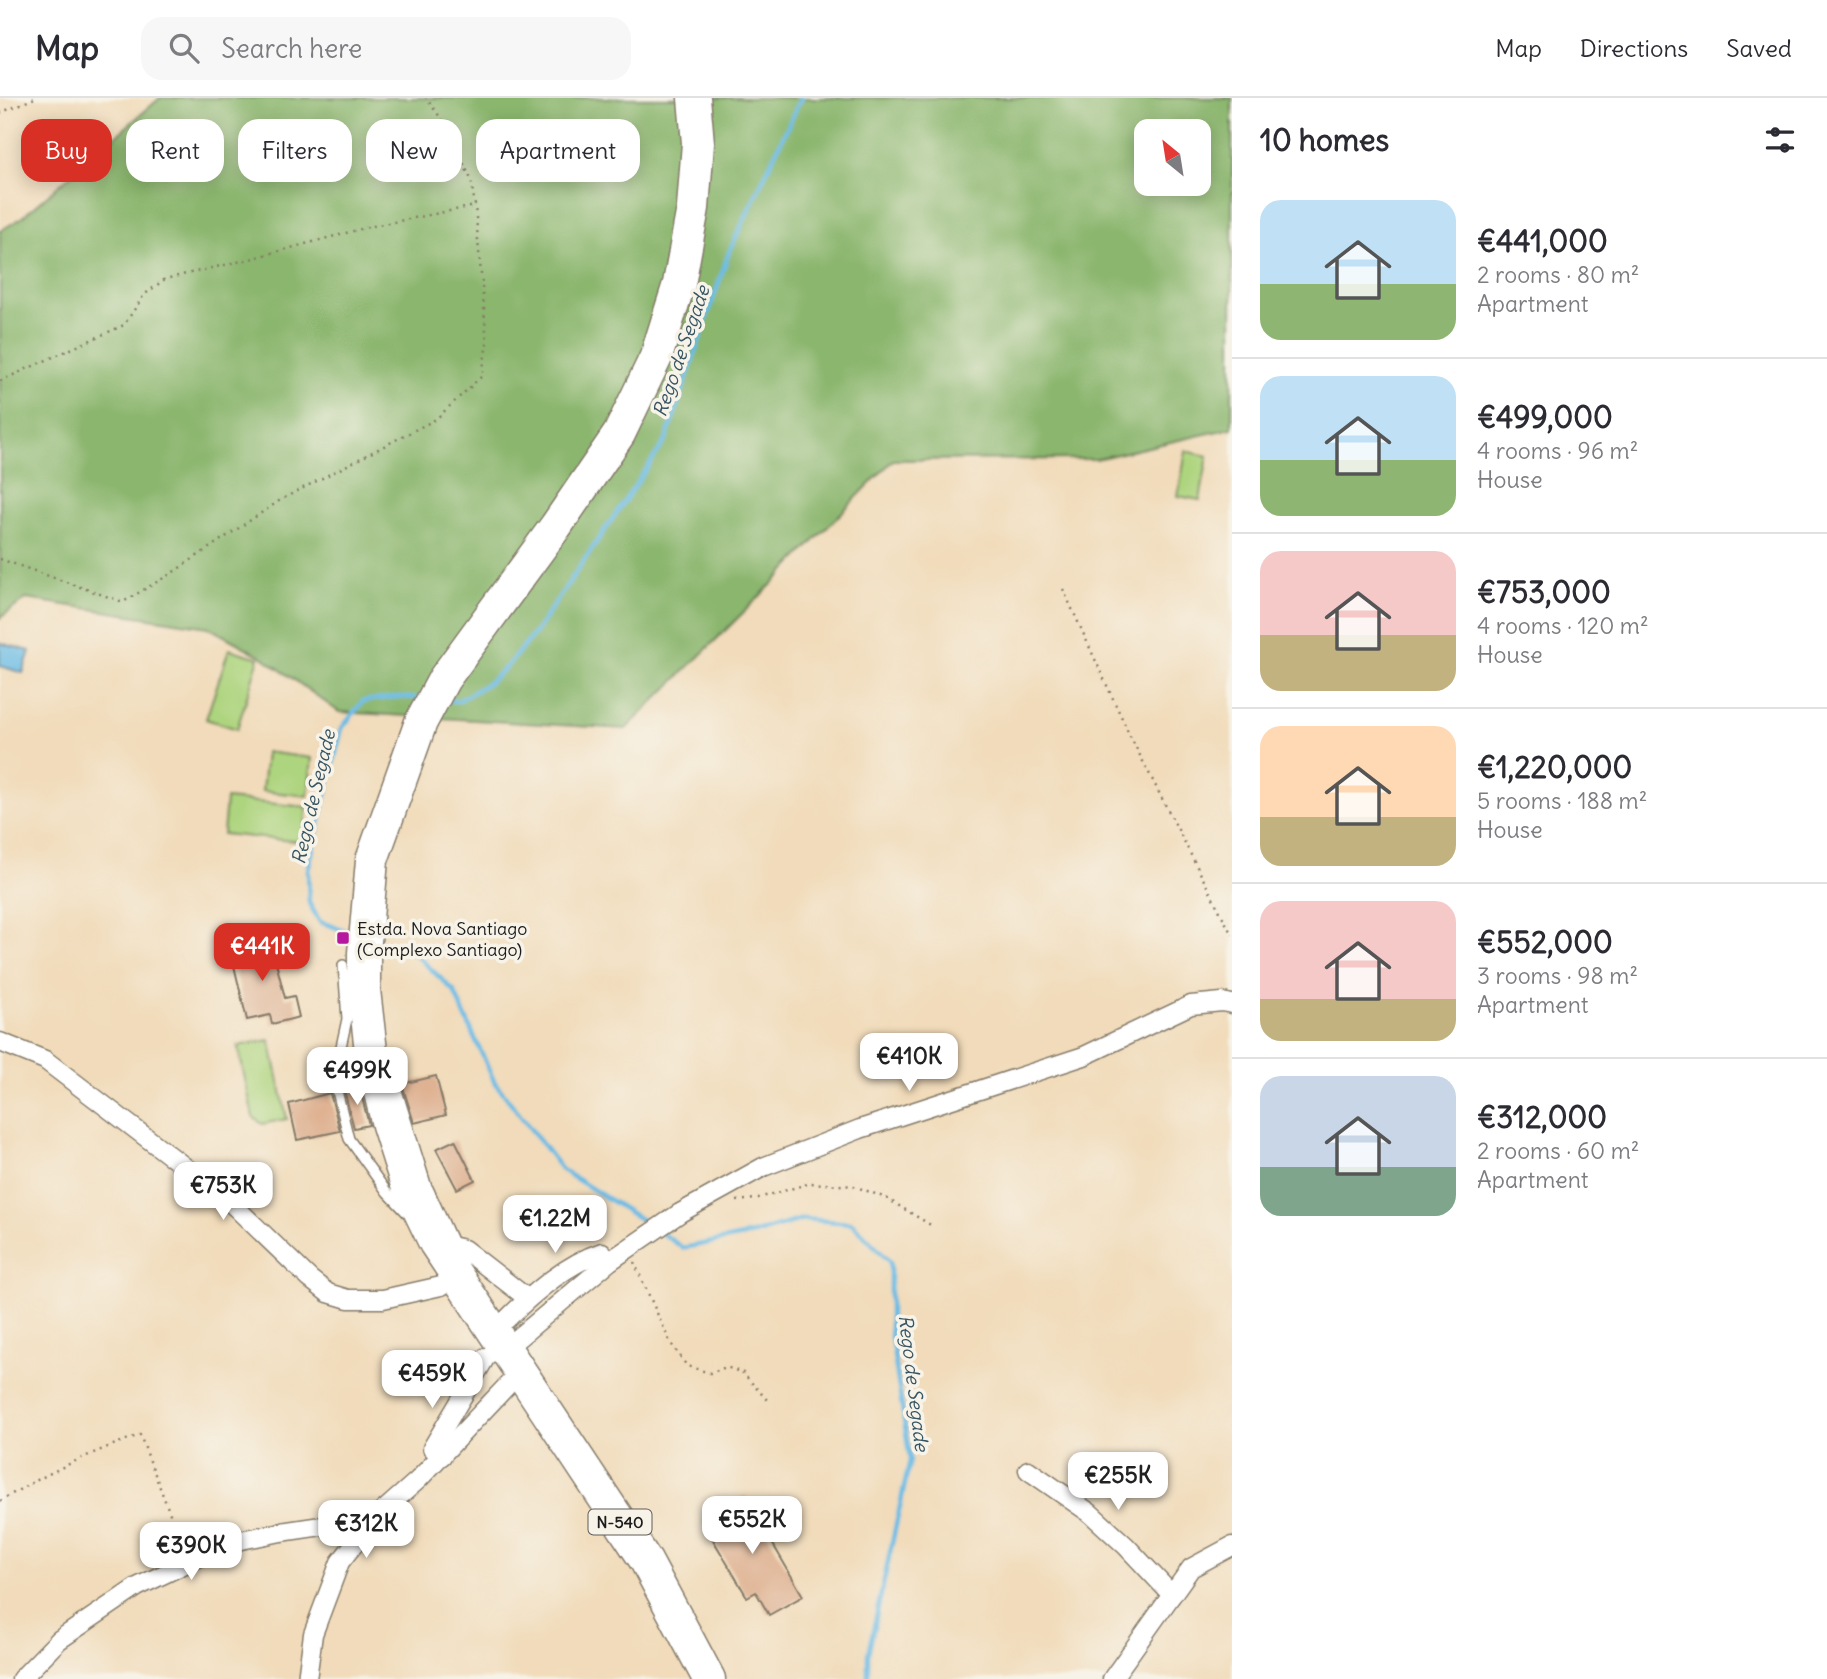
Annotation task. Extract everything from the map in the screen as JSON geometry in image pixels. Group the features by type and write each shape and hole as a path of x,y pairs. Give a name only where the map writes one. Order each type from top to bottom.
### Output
{"highway":[{"name":"N-540","path":"694,98 698,143 693,208 679,284 656,357 619,434 556,526 444,679 421,722 372,860 364,953 364,990 372,1060 388,1125 407,1185 504,1349 646,1561 709,1679"}],"street":[{"path":"442,1456 432,1448 504,1349 610,1261 680,1213 763,1167 860,1129 1084,1056 1191,1004 1232,1004"},
{"path":"0,1042 45,1060 228,1200 328,1293 348,1298 383,1299 441,1286 443,1247 464,1249 527,1298"},
{"path":"307,1679 313,1634 340,1562 375,1518 442,1456 485,1406 504,1349 527,1298 583,1258 602,1252 610,1261"},
{"path":"1028,1470 1090,1513 1126,1546 1172,1595"},
{"path":"21,1679 59,1640 114,1602 137,1587 231,1542 375,1518"},
{"path":"1112,1679 1191,1568 1232,1546"}],"lane":[{"path":"343,965 347,1019 334,1079 349,1139 387,1192 443,1247"},
{"path":"364,990 393,1074 443,1247"},
{"path":"426,1184 443,1247"}],"path":[{"path":"0,113 34,98"},
{"path":"0,559 123,602 172,573 282,499 436,419 482,376 487,342 471,179 443,121 426,98"},
{"path":"0,382 124,325 144,295 165,279 368,227 475,206"},
{"path":"1063,589 1130,736 1232,934"},
{"path":"724,1189 738,1202 811,1183 854,1186 886,1198 934,1227"},
{"path":"628,1249 670,1342 687,1366 710,1373 726,1367 743,1373 768,1401"},
{"path":"0,1501 33,1481 101,1449 140,1435 175,1527 196,1559"}],"green space":[{"path":"160,98 1232,98 1232,428 1096,459 893,460 626,729 339,712 261,656 208,627 26,599 0,618 0,231 21,218 63,182 112,182 112,139 126,127 126,182 224,182 224,119 136,119"},
{"path":"1186,451 1208,456 1200,500 1178,496"},
{"path":"229,649 259,658 237,729 206,719"},
{"path":"266,752 312,758 308,796 262,791"},
{"path":"226,799 307,807 303,842 223,834"},
{"path":"270,1040 287,1119 262,1124 253,1117 238,1046"}],"water":[{"path":"0,643 30,651 23,673 0,666"}],"building":[{"path":"270,939 285,998 294,996 299,1017 272,1024 270,1015 247,1020 230,949"},
{"path":"436,1076 446,1115 414,1123 402,1084"},
{"path":"359,1086 369,1125 354,1128 344,1090"},
{"path":"330,1093 340,1131 297,1140 289,1104"},
{"path":"455,1140 475,1180 457,1189 436,1149"},
{"path":"745,1496 803,1596 769,1615 756,1592 747,1597 702,1521"}],"waterway":[{"name":"Rego de Segade","path":"445,700 458,701 488,683 507,666 536,631 666,440 729,252 801,98"},
{"name":"Rego de Segade","path":"353,933 320,922 309,903 308,870 342,728 363,701 396,697 419,698"},
{"name":"Rego de Segade","path":"375,940 413,952 454,991 494,1081 562,1170 653,1227"},
{"name":"Rego de Segade","path":"660,1232 683,1248 753,1234 803,1219 852,1223 890,1262 890,1329 910,1460 868,1654 868,1679"}],"place":[{"name":"Estda. Nova Santiago (Complexo Santiago)","path":"343,938"}]}
